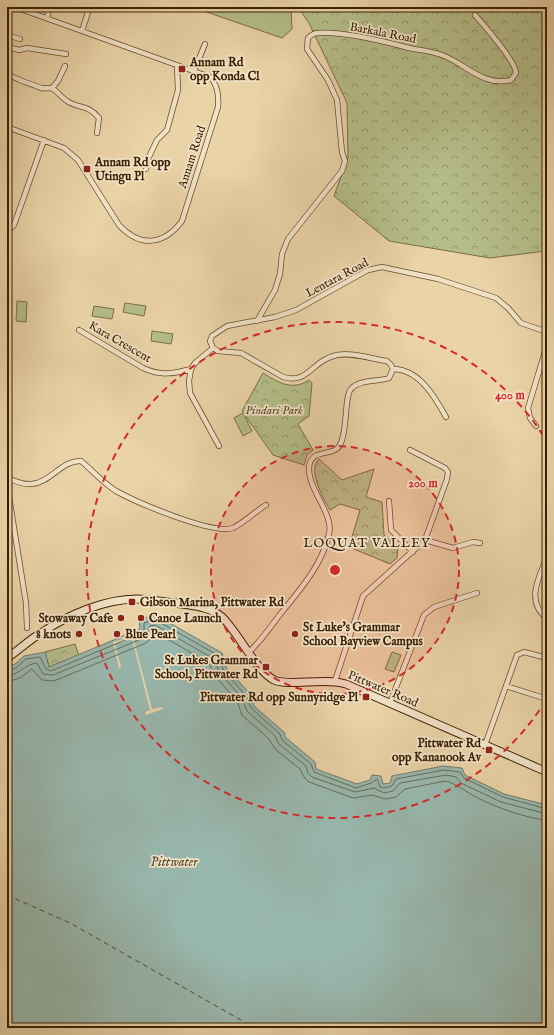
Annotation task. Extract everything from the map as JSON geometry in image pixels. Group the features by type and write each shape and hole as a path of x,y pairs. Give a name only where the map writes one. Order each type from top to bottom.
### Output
{"main road":[{"name":"Pittwater Road","path":"7,658 40,633 75,615 104,604 136,599 208,609 223,618 266,674 274,680 282,682 335,681 390,703 547,772"}],"street":[{"name":"Annam Road","path":"7,127 64,148 78,160 116,220 126,233 144,241 164,238 175,230 182,220 218,107 218,92 213,80 194,71 15,7"},
{"path":"47,18 50,7"},
{"path":"82,31 89,9"},
{"name":"Barkala Road","path":"257,321 275,290 280,274 282,254 288,239 342,171 345,161 342,152 337,100 328,80 307,49 308,38 313,34 320,33 352,36 394,43 442,55 486,80 496,82 511,80 516,73 514,65 475,15"},
{"path":"7,35 20,39"},
{"path":"194,71 205,44"},
{"path":"7,49 11,48 19,50 27,48 66,54"},
{"path":"146,169 148,159 157,140 167,130 178,90 177,65"},
{"path":"52,88 58,81 65,66"},
{"path":"7,73 16,79 35,84 42,88 52,88 68,102 82,106 94,112 99,118 97,134"},
{"path":"7,232 14,225 44,140"},
{"name":"Lentara Road","path":"213,348 211,338 217,332 234,324 257,321 296,310 368,270 382,267 438,279 496,298 508,308 521,323 547,332"},
{"name":"Kara Crescent","path":"79,330 152,372 174,374 192,369"},
{"path":"536,426 530,418 528,408 547,345"},
{"path":"219,446 190,393 189,380 195,363 213,348 218,351 241,353 291,380 302,377 320,362 339,354 387,361 393,369 407,372 424,383 446,417"},
{"path":"250,652 306,582 328,538 330,523 314,489 309,471 311,460 319,453 334,450 339,446 345,430 348,396 352,388 361,384 389,378 393,369"},
{"path":"335,681 363,596 425,540 447,479 448,472 445,468 410,450"},
{"path":"7,478 32,484 41,482 69,462 81,461 100,479 125,495 160,512 218,529 233,528 266,506"},
{"path":"7,484 28,615 27,628"},
{"path":"390,501 391,530 413,552"},
{"path":"7,524 13,523"},
{"path":"425,540 454,548 472,542 480,543"},
{"path":"547,557 534,597 537,608 547,618"},
{"path":"390,703 424,615 434,607 477,593"},
{"path":"485,745 518,653 524,652 547,658"},
{"path":"506,686 547,699"}],"green space":[{"path":"192,7 291,7 292,29 282,38"},
{"path":"298,7 547,7 546,251 490,258 389,241 334,196 348,157 347,103 309,23"},
{"path":"17,301 27,302 26,322 16,321"},
{"path":"125,303 146,306 144,316 123,312"},
{"path":"94,306 114,309 112,319 92,316"},
{"path":"152,331 173,334 171,344 151,341"},
{"name":"Pindari Park","path":"263,373 280,383 297,385 309,380 312,383 309,416 298,424 313,450 307,455 304,465 273,455 242,411"},
{"path":"243,413 252,431 243,436 234,418"},
{"path":"319,459 342,480 374,469 366,497 382,502 384,535 398,546 397,558 390,564 349,547 360,510 340,504 330,510 320,491 315,476 316,464"},
{"path":"75,644 79,656 49,667 45,652"},
{"path":"392,652 401,655 394,672 385,669"}],"water":[{"name":"Pittwater","path":"156,615 222,653 226,667 250,694 254,706 285,733 285,737 315,762 316,769 357,784 370,780 372,775 381,776 383,784 390,783 392,776 443,766 462,768 465,775 504,794 547,805 547,1028 7,1028 7,667 15,664 24,656 45,652 49,667 140,629 139,619"}],"pier":[{"path":"133,637 152,709 162,707 163,709 146,715 145,712 150,710 132,639 115,644 121,667 119,668 113,642 124,639 119,638"}],"ferry route":[{"path":"7,895 70,923 255,1028"}],"place":[{"name":"Annam Rd opp Konda Cl","path":"182,69"},
{"name":"Annam Rd opp Utingu Pl","path":"87,169"},
{"name":"Gibson Marina, Pittwater Rd","path":"132,602"},
{"name":"Stowaway Cafe","path":"121,618"},
{"name":"Canoe Launch","path":"141,618"},
{"name":"8 knots","path":"79,634"},
{"name":"Blue Pearl","path":"117,634"},
{"name":"St Luke's Grammar School Bayview Campus","path":"295,634"},
{"name":"St Lukes Grammar School, Pittwater Rd","path":"266,667"},
{"name":"Pittwater Rd opp Sunnyridge Pl","path":"366,697"},
{"name":"Pittwater Rd opp Kananook Av","path":"489,750"}],"district":[{"name":"LOQUAT VALLEY","path":"367,543"}]}
